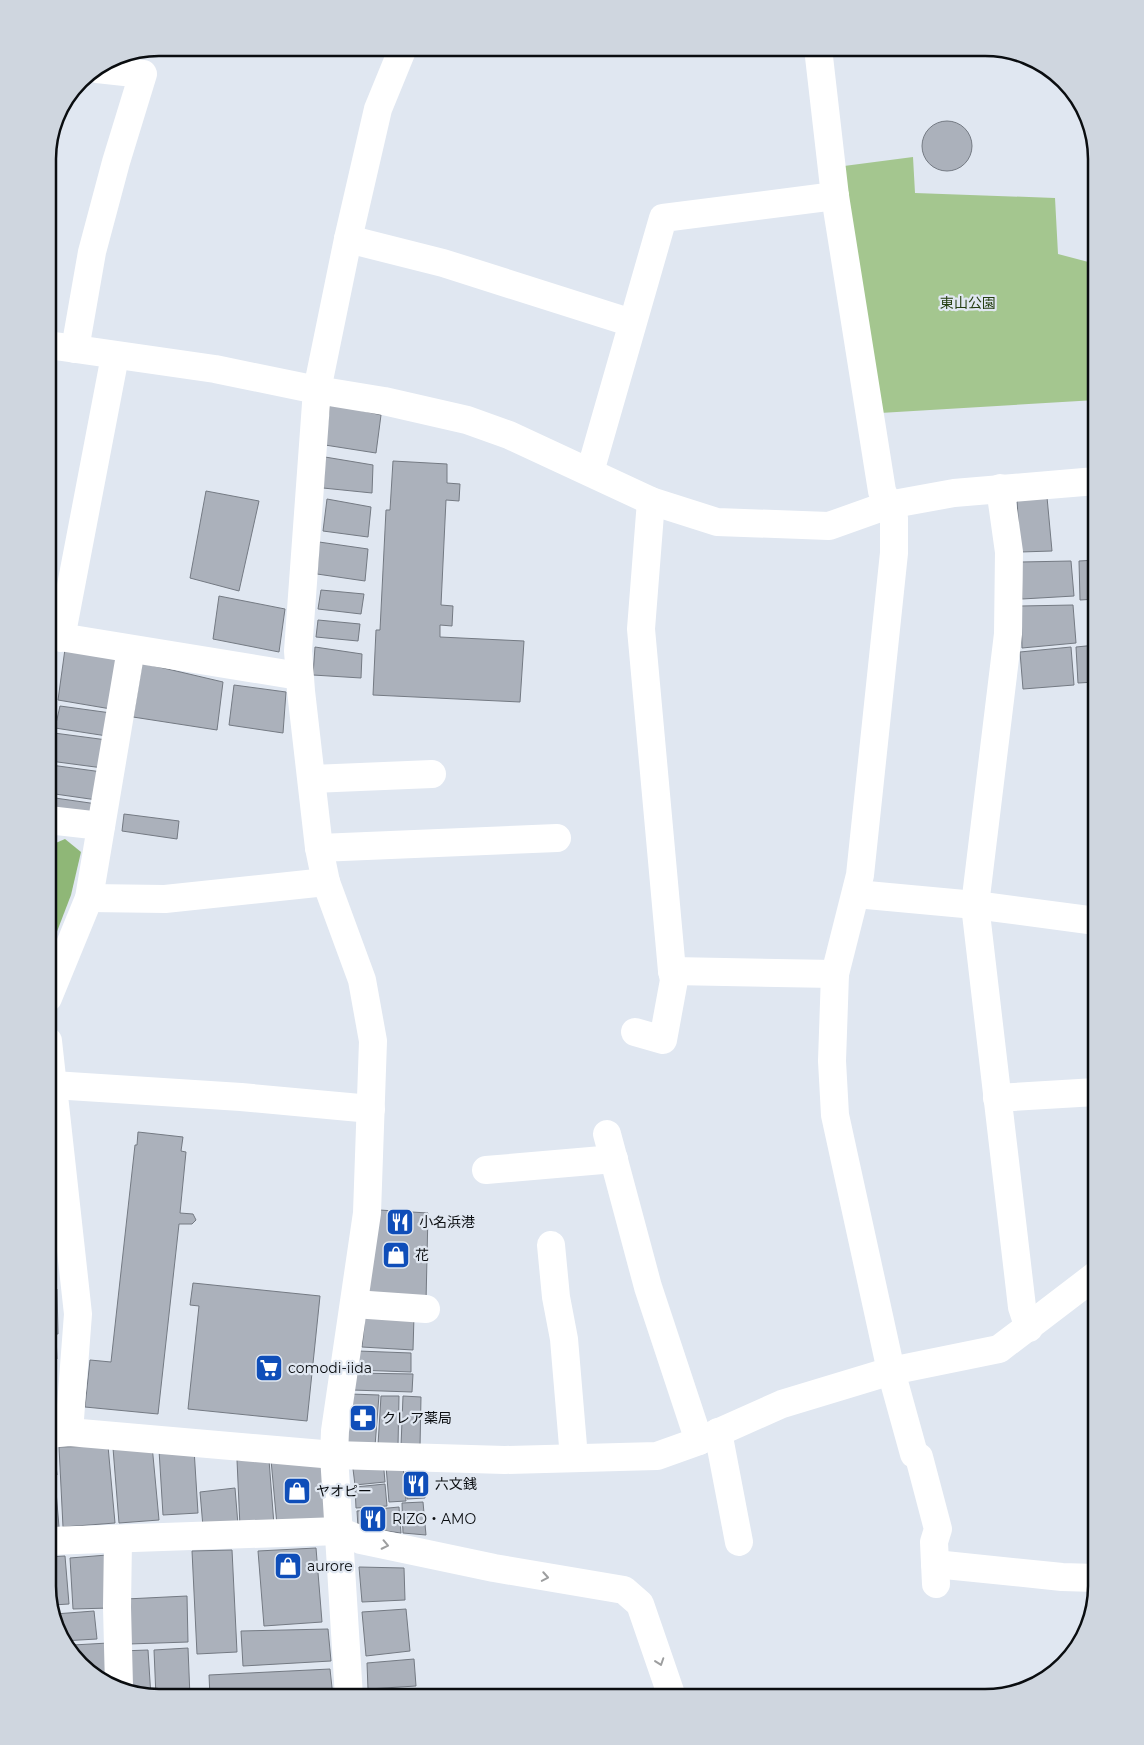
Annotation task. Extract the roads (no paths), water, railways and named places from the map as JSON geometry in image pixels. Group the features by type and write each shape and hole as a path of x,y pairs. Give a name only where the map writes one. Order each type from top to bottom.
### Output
{"street":[{"path":"349,1689 334,1455 335,1431 367,1213 373,1041 362,980 326,882 318,848 312,779 299,676 298,651 317,390 348,239 378,109 399,56"},
{"path":"819,56 835,196 882,491 894,518 894,553 867,818 856,894 835,974 832,1061 834,1115 891,1371 914,1454 919,1457 938,1529 934,1542 935,1574 1088,1578"},
{"path":"75,349 92,252 143,74 108,70"},
{"path":"590,472 663,218 835,196"},
{"path":"348,239 443,263 632,323"},
{"path":"56,346 214,369 317,390 384,401 467,420 509,435 651,501 717,522 829,526 888,506 954,493 1088,482"},
{"path":"56,632 115,356"},
{"path":"1000,488 1009,552 1008,634 975,905 1022,1307 1029,1328"},
{"path":"635,1032 664,1040 674,980 641,629 651,501"},
{"path":"56,637 299,676"},
{"path":"56,978 89,898 131,649"},
{"path":"312,779 432,774"},
{"path":"56,821 101,826"},
{"path":"318,848 557,838"},
{"path":"89,898 165,899 326,882"},
{"path":"856,894 975,905 1088,920"},
{"path":"672,971 835,974"},
{"path":"56,1085 241,1097 371,1109"},
{"path":"997,1098 1088,1092"},
{"path":"56,1112 78,1314 58,1433 334,1455 505,1460 657,1456 708,1437 782,1404 891,1371 999,1348 1029,1328 1088,1281"},
{"path":"486,1170 610,1146 648,1287 708,1437 739,1542"},
{"path":"551,1245 556,1297 564,1339 574,1458"},
{"path":"354,1304 426,1309"},
{"path":"56,1541 339,1531 361,1540 494,1568 624,1590 640,1604 669,1689"},
{"path":"118,1540 117,1607 120,1680"}],"place":[{"name":"小名浜港","path":"400,1222"},
{"name":"花","path":"396,1255"},
{"name":"comodi-iida","path":"269,1368"},
{"name":"クレア薬局","path":"363,1418"},
{"name":"六文銭","path":"416,1484"},
{"name":"ヤオピー","path":"297,1491"},
{"name":"RIZO・AMO","path":"373,1519"},
{"name":"aurore","path":"288,1566"}],"park label":[{"name":"東山公園","path":"968,303"}]}
